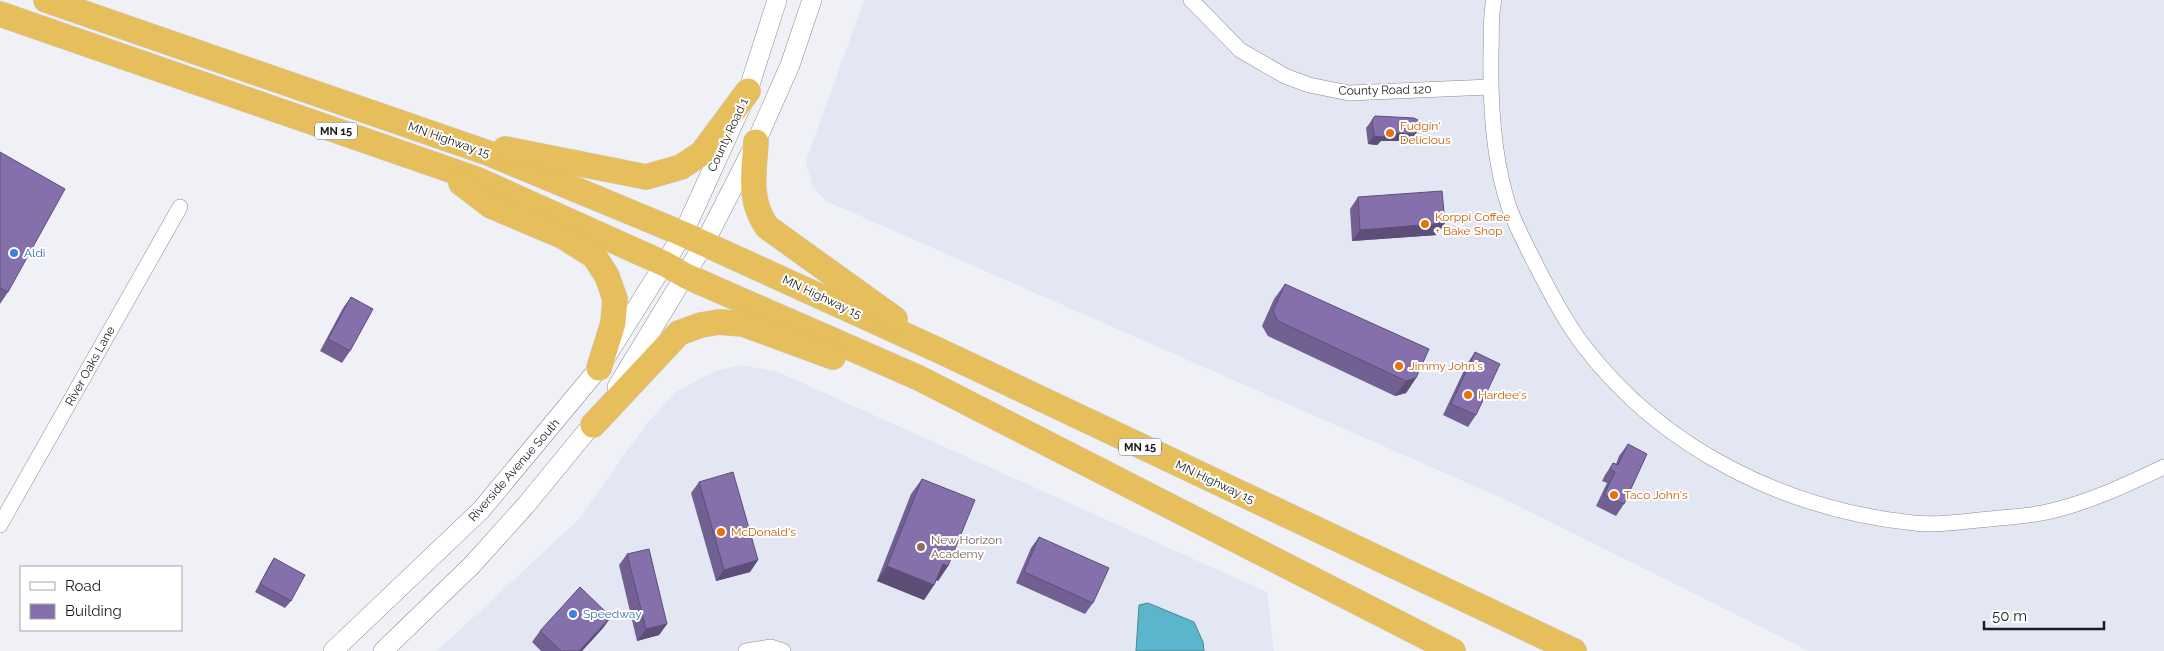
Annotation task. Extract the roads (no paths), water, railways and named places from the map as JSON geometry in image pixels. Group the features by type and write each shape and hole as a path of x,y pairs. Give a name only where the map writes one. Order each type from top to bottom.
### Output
{"highway":[{"name":"MN Highway 15","path":"46,0 488,153 694,239 940,351 1574,651"},
{"name":"MN 15","path":"0,14 476,179 919,378 1453,651"},
{"path":"452,140 520,151 646,177 681,167 702,153 748,91"},
{"path":"756,142 753,192 757,213 767,227 940,351"},
{"path":"441,167 491,206 562,236 594,256 607,276 615,299 613,323 599,368"},
{"path":"593,425 679,333 701,324 719,322 743,324 974,406"}],"street":[{"name":"County Road 1","path":"694,239 748,91 777,0"},
{"name":"County Road 1","path":"675,270 756,142 790,65 812,0"},
{"name":"County Road 120","path":"1191,0 1240,50 1286,76 1309,85 1349,92 1490,87"},
{"path":"1494,0 1490,87 1497,149 1509,206 1526,246 1555,301 1583,345 1618,385 1659,422 1703,453 1746,477 1795,498 1853,513 1916,524 2023,516 2052,511 2114,490 2164,467"},
{"name":"River Oaks Lane","path":"0,525 180,207"},
{"path":"383,651 472,565 593,425 675,270"},
{"name":"Riverside Avenue South","path":"333,651 481,510 599,368 675,270"},
{"path":"746,651 771,647 783,651"}],"water":[{"path":"1148,603 1194,622 1203,642 1204,651 1136,651 1139,605"}],"place":[{"name":"Fudgin' Delicious","path":"1390,133"},
{"name":"Korppi Coffee + Bake Shop","path":"1425,224"},
{"name":"Aldi","path":"14,253"},
{"name":"Jimmy John's","path":"1399,366"},
{"name":"Hardee's","path":"1468,395"},
{"name":"Taco John's","path":"1614,495"},
{"name":"McDonald's","path":"721,532"},
{"name":"New Horizon Academy","path":"921,547"},
{"name":"Speedway","path":"573,614"}]}
